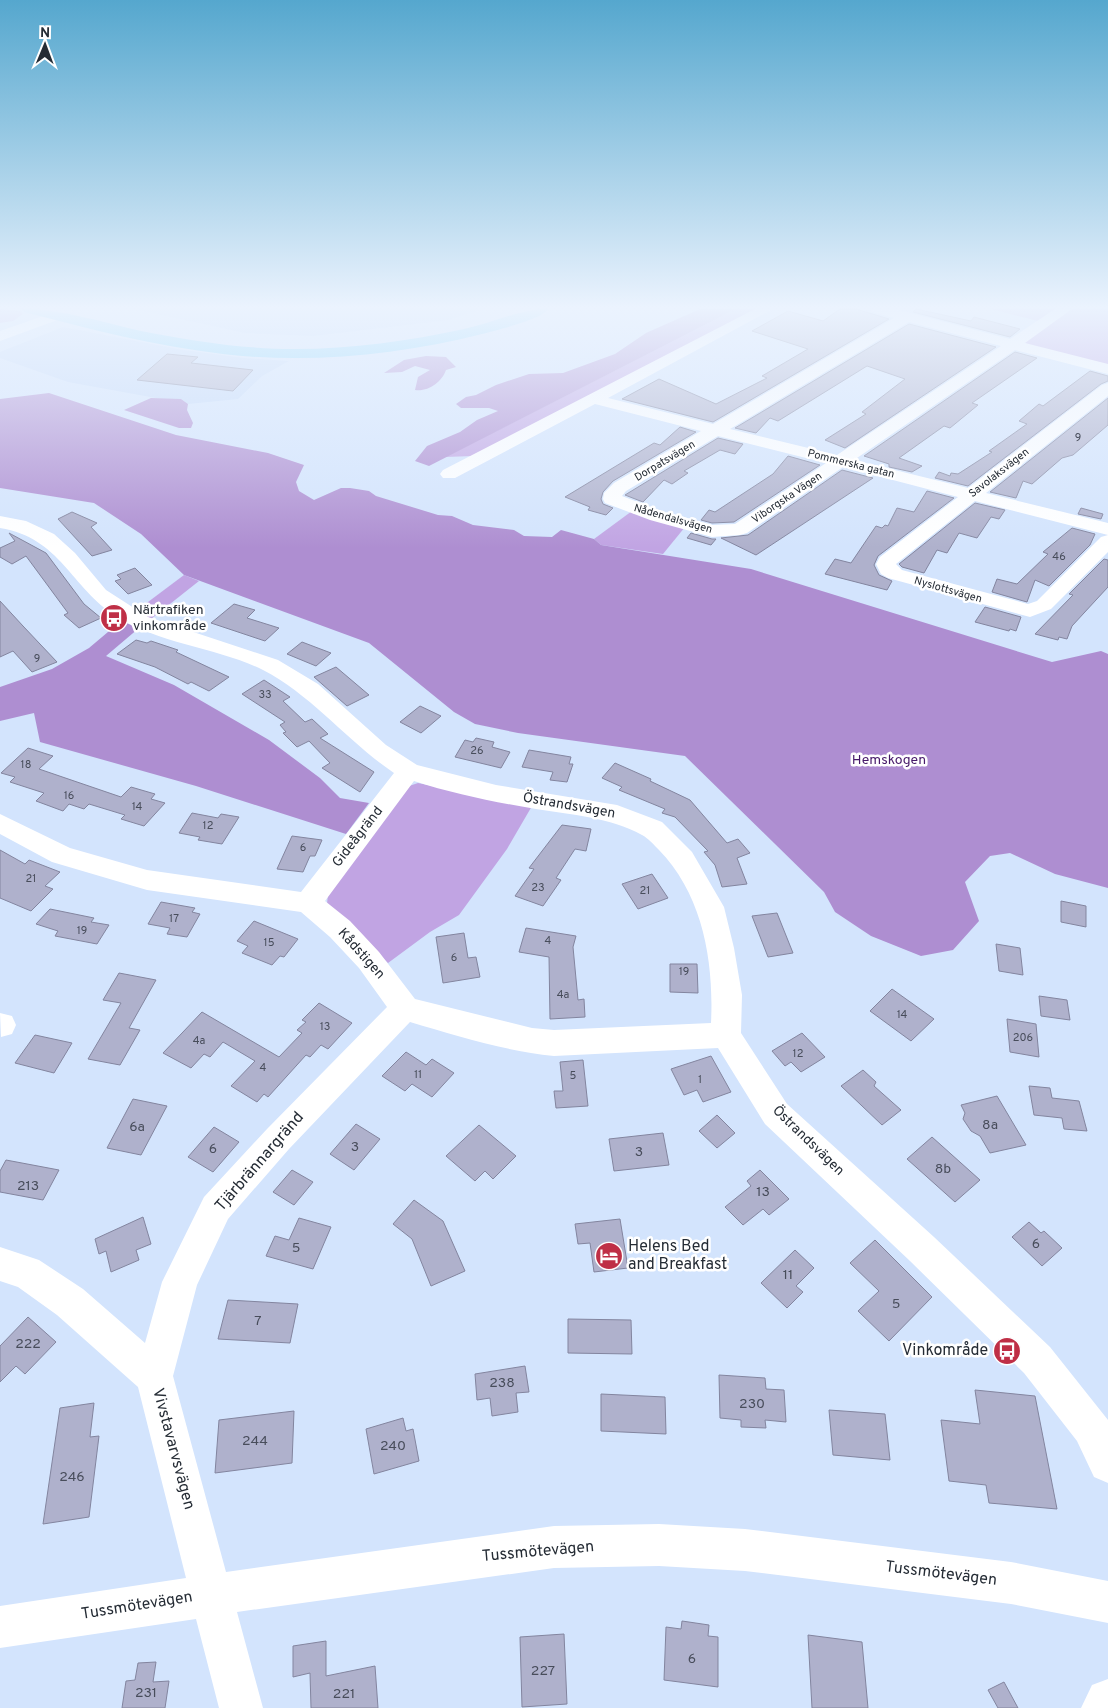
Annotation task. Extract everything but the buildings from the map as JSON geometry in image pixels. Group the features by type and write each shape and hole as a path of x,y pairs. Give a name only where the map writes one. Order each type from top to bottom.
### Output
{"street":[{"path":"449,474 611,389"},
{"name":"Dorpatsvägen","path":"614,502 612,499 613,493 620,487 785,389"},
{"name":"Viborgska Vägen","path":"731,531 748,525 948,389"},
{"name":"Savolaksvägen","path":"891,559 1107,389"},
{"name":"Pommerska gatan","path":"593,398 1108,529"},
{"name":"Nådendalsvägen","path":"614,502 712,531 731,531"},
{"name":"Östrandsvägen","path":"0,522 12,523 58,544 100,594 126,615 140,622 270,665 310,689 378,751 408,771 496,794 617,814 653,829 683,859 710,906 720,948 727,995 726,1036 776,1114 922,1249 1037,1360 1091,1427 1108,1463"},
{"path":"1024,611 1044,606 1108,542"},
{"name":"Nyslottsvägen","path":"891,559 886,564 888,570 895,574 1024,611"},
{"name":"Gideågränd","path":"308,903 408,771"},
{"path":"0,823 61,855 147,880 308,903"},
{"name":"Kådstigen","path":"308,903 340,929 369,960 405,1008"},
{"path":"405,1008 459,1024 532,1041 554,1043 726,1036"},
{"name":"Tjärbrännargränd","path":"154,1376 180,1282 216,1208 278,1139 405,1008"},
{"name":"Vivstavarvsvägen","path":"0,1264 28,1272 70,1302 154,1376 240,1708"},
{"name":"Tussmötevägen","path":"0,1627 554,1547 659,1545 745,1550 1011,1583 1108,1602"},
{"path":"1103,1708 1108,1701"}],"shaded area":[{"path":"105,389 249,389 238,399 188,404 181,399 167,400"},
{"path":"579,389 603,389 473,456 445,457"},
{"path":"632,511 685,527 663,554 601,545 594,539"},
{"path":"184,575 199,581 151,619 136,611"},
{"path":"418,783 532,806 507,849 459,915 430,932 388,963 327,904 328,894 406,787"}],"green space":[{"path":"489,389 580,389 429,466 415,461 427,446 460,432 477,420 498,411 489,408 461,408 456,404 466,397 476,395"},
{"name":"Hemskogen","path":"49,393 176,435 268,453 304,465 296,482 299,491 314,500 341,488 369,491 376,496 438,515 452,516 473,525 514,530 524,536 552,537 561,530 594,539 601,545 751,569 1052,662 1101,651 1108,654 1108,888 1055,874 1010,853 990,856 965,882 979,921 953,950 921,956 871,936 835,912 824,892 685,756 518,733 475,724 454,712 369,643 184,575 141,534 94,503 0,488 0,399"},
{"path":"151,398 181,399 188,404 187,410 193,423 191,428 179,428 124,410"},
{"path":"121,621 139,628 106,656 174,685 269,740 320,778 340,798 369,803 346,834 196,786 40,742 34,713 0,721 0,687 52,669 89,648"}],"place":[{"name":"Närtrafiken vinkområde","path":"114,618"},
{"name":"Helens Bed and Breakfast","path":"609,1256"},
{"name":"Vinkområde","path":"1007,1351"}]}
